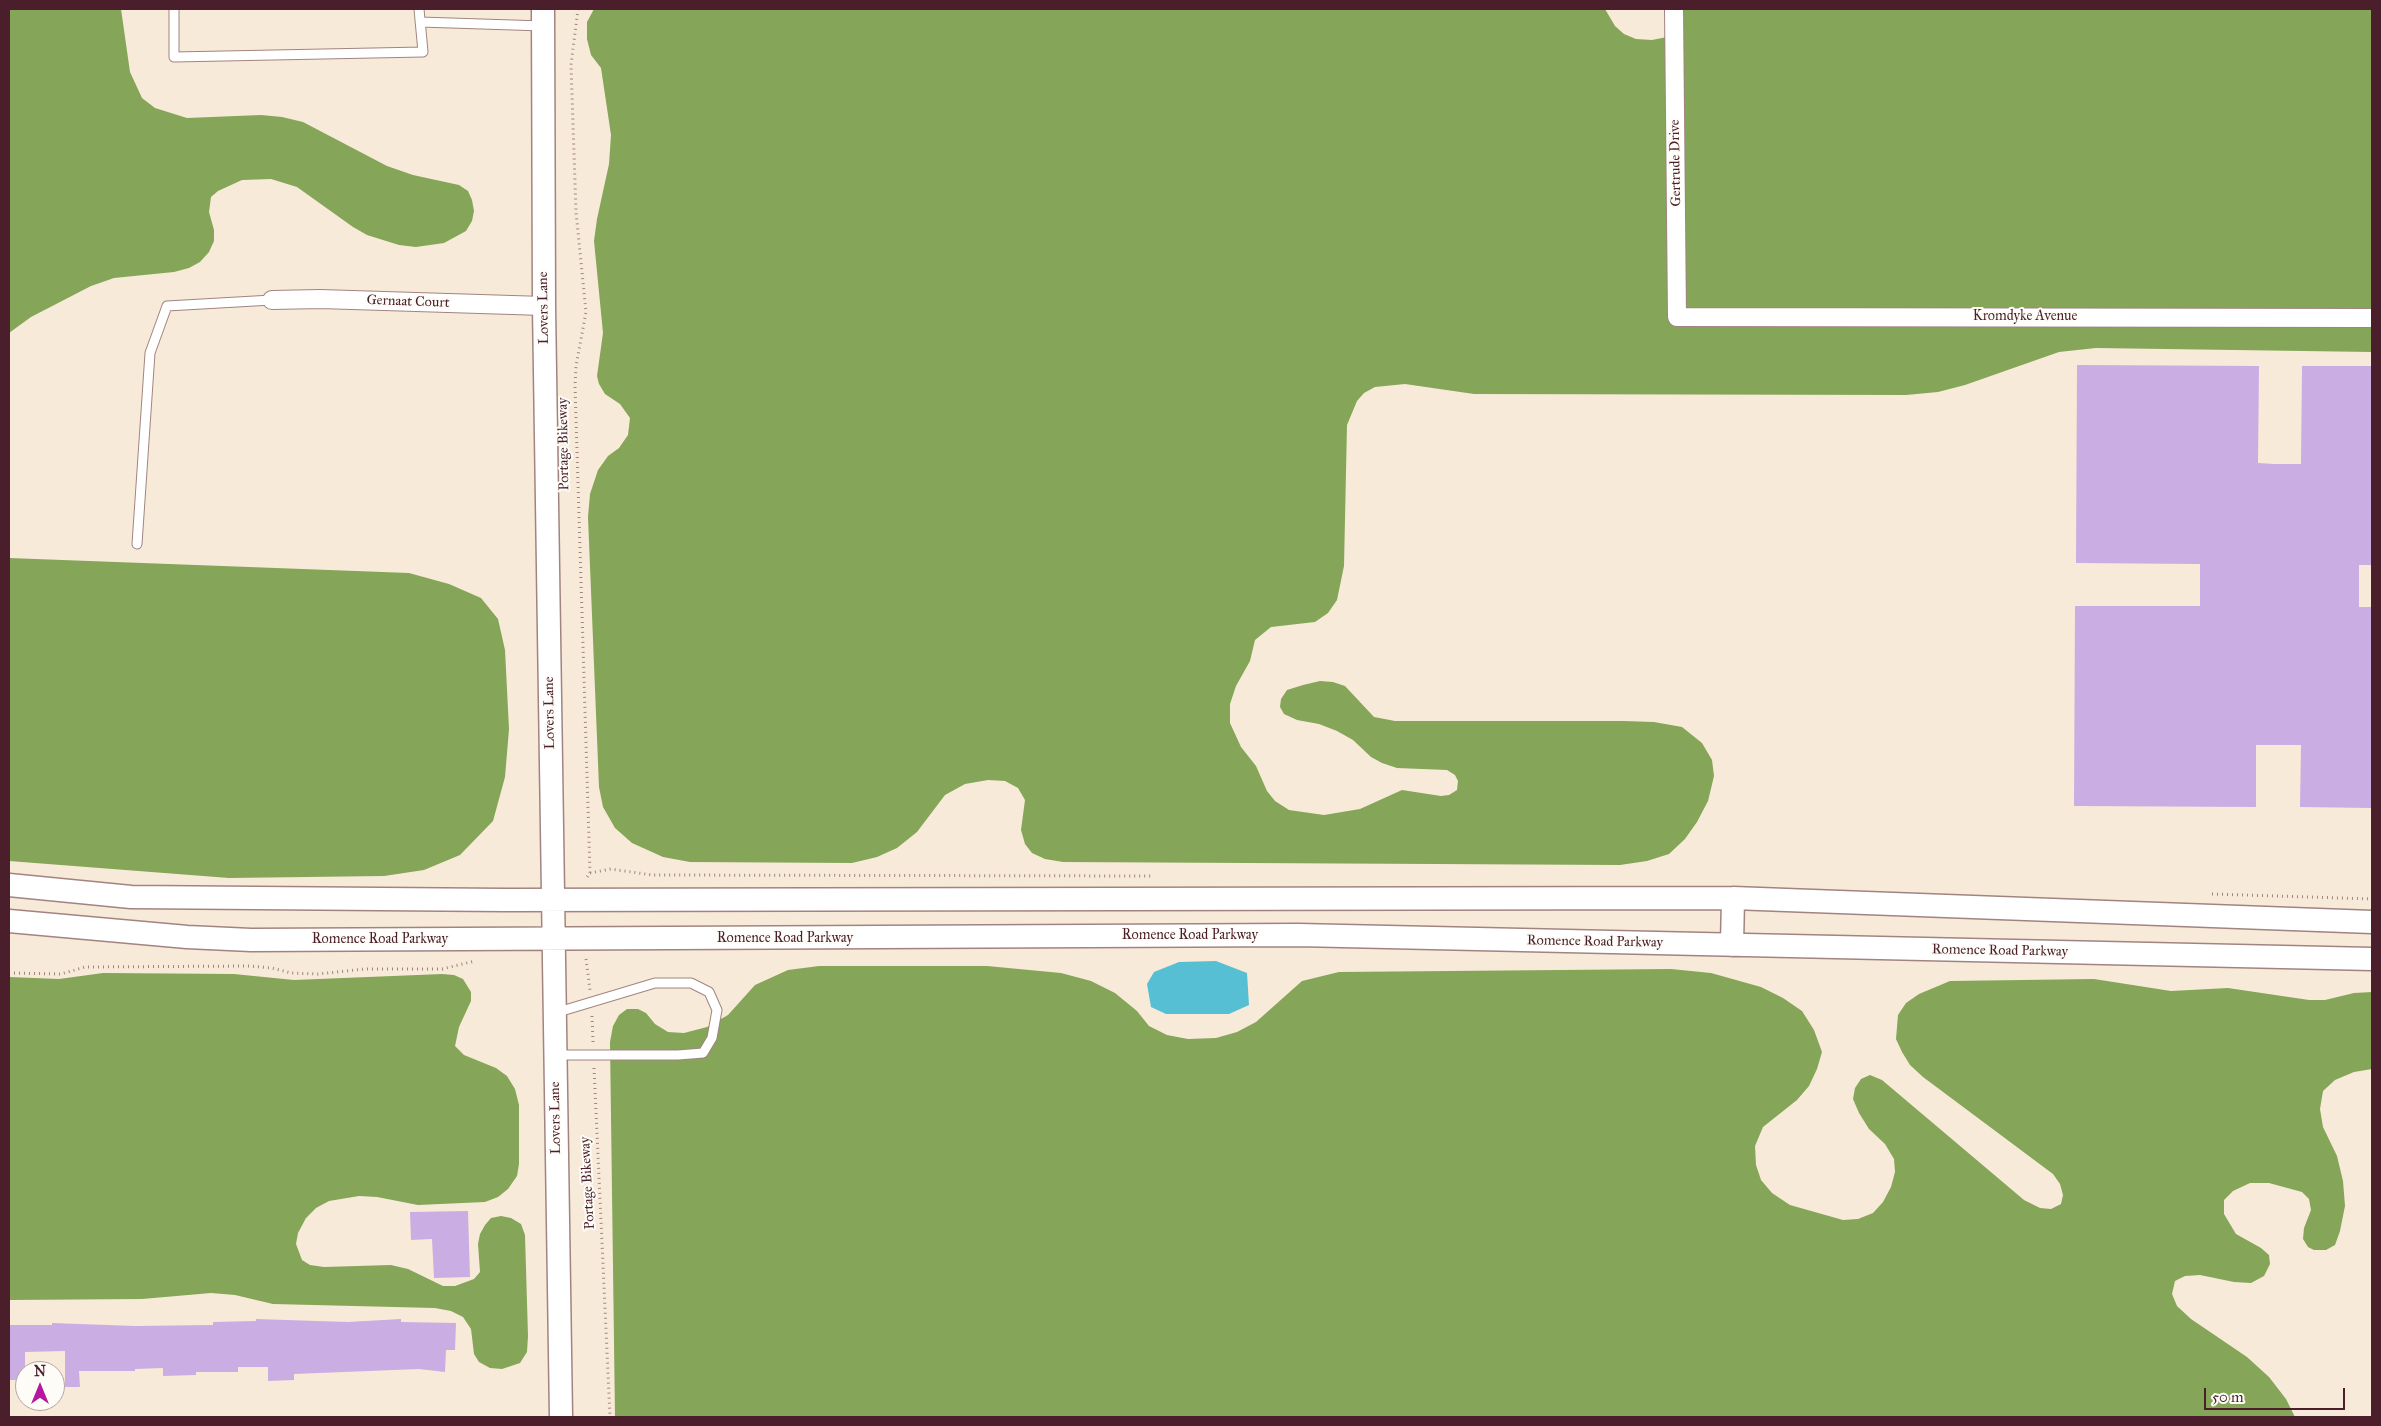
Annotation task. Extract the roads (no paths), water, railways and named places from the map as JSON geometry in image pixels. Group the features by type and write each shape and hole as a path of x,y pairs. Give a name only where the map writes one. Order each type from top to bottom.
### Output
{"street":[{"name":"Gertrude Drive","path":"1674,9 1677,316"},
{"name":"Lovers Lane","path":"543,17 544,306 561,1417"},
{"name":"Gernaat Court","path":"272,300 320,299 544,306"},
{"name":"Kromdyke Avenue","path":"1677,316 2372,318"},
{"path":"9,885 130,897 553,900 1732,898 2372,922"},
{"path":"1732,898 1732,945"},
{"name":"Romence Road Parkway","path":"9,921 187,937 251,940 1298,935 2372,959"}],"lane":[{"path":"174,9 174,57 423,52 419,9"},
{"path":"420,22 543,17"},
{"path":"137,544 150,353 167,306 272,300"},
{"path":"555,1013 656,983 691,983 709,992 718,1010 712,1038 703,1053 678,1056 555,1056"}],"water":[{"path":"1216,961 1247,973 1249,1005 1229,1014 1166,1014 1151,1007 1147,984 1154,972 1179,962"}]}
